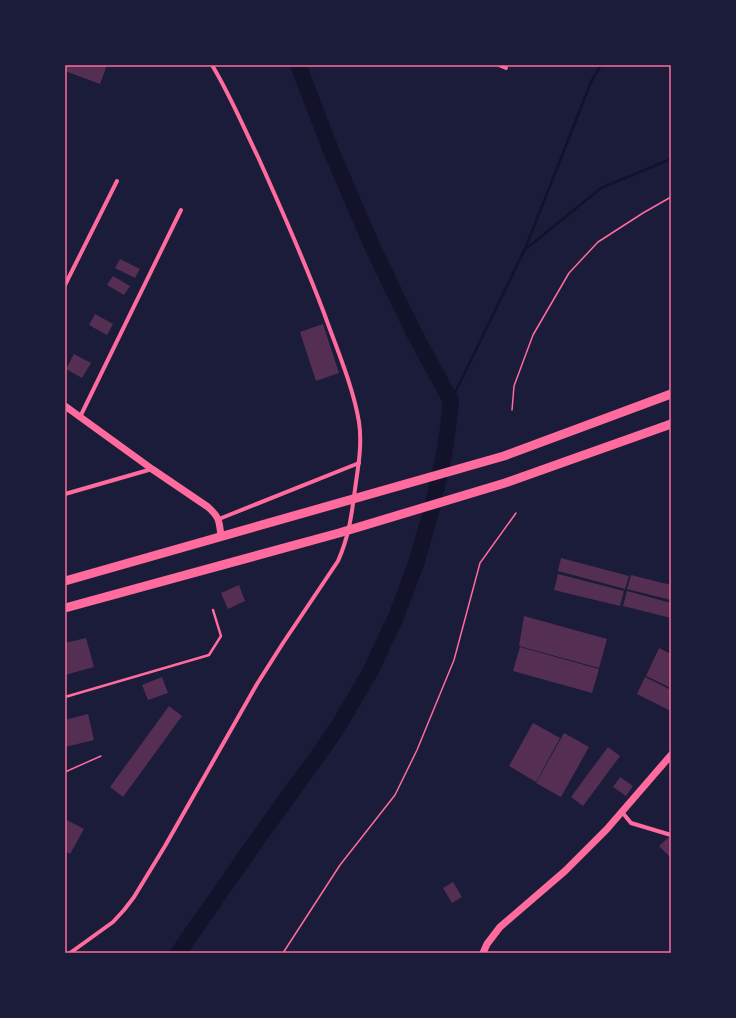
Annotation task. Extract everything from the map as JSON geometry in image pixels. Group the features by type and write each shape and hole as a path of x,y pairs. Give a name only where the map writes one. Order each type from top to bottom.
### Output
{"highway":[{"path":"65,581 504,456 671,394"},
{"path":"65,608 339,533 505,483 671,424"}],"street":[{"path":"70,953 113,922 134,897 169,840 257,684 338,561 348,532 352,512 359,463 360,438 356,407 345,370 309,273 225,86 212,65"},
{"path":"499,65 506,68"},
{"path":"65,285 117,181"},
{"path":"80,417 181,210"},
{"path":"65,406 152,469 208,507 219,519 221,536"},
{"path":"219,519 359,463"},
{"path":"65,494 152,469"},
{"path":"482,953 500,927 565,871 607,829 671,755"},
{"path":"622,812 631,823 671,836"}],"lane":[{"path":"65,697 209,655 221,636 213,610"}],"path":[{"path":"512,410 514,386 533,335 569,273 598,242 671,197"},
{"path":"282,953 340,866 395,795 417,750 454,660 480,563 516,513"},
{"path":"65,772 101,756"}],"building":[{"path":"65,65 107,65 100,84 65,71"},
{"path":"120,259 140,269 135,278 115,268"},
{"path":"113,276 130,286 124,295 107,285"},
{"path":"95,314 113,324 107,335 89,325"},
{"path":"323,324 339,373 316,381 300,332"},
{"path":"74,354 91,363 82,378 66,369"},
{"path":"561,558 629,576 625,589 558,571"},
{"path":"558,574 624,591 620,606 554,590"},
{"path":"631,575 671,585 671,600 627,589"},
{"path":"239,585 245,601 228,609 221,593"},
{"path":"627,591 671,603 671,618 623,606"},
{"path":"524,616 607,639 599,668 519,646"},
{"path":"86,638 94,667 65,675 65,643"},
{"path":"520,647 599,669 592,693 513,671"},
{"path":"659,648 671,654 671,688 646,676"},
{"path":"162,677 168,693 148,700 142,685"},
{"path":"645,677 671,690 671,711 637,694"},
{"path":"169,706 182,716 123,797 110,787"},
{"path":"88,714 94,740 65,747 65,720"},
{"path":"533,723 560,738 536,782 509,766"},
{"path":"564,733 589,747 561,797 536,783"},
{"path":"608,747 620,756 583,806 571,797"},
{"path":"620,777 633,786 626,796 613,787"},
{"path":"65,819 84,829 70,854 65,851"},
{"path":"669,837 671,839 671,854 669,856 659,846"},
{"path":"453,882 462,897 452,903 443,888"}],"waterway":[{"path":"178,953 322,750 339,725 370,672 396,617 417,561 432,508 444,455 448,428 451,401 413,331 373,248 332,153 298,65"},
{"path":"451,401 525,249 591,82 601,65"},
{"path":"527,248 601,188 671,159"}]}
